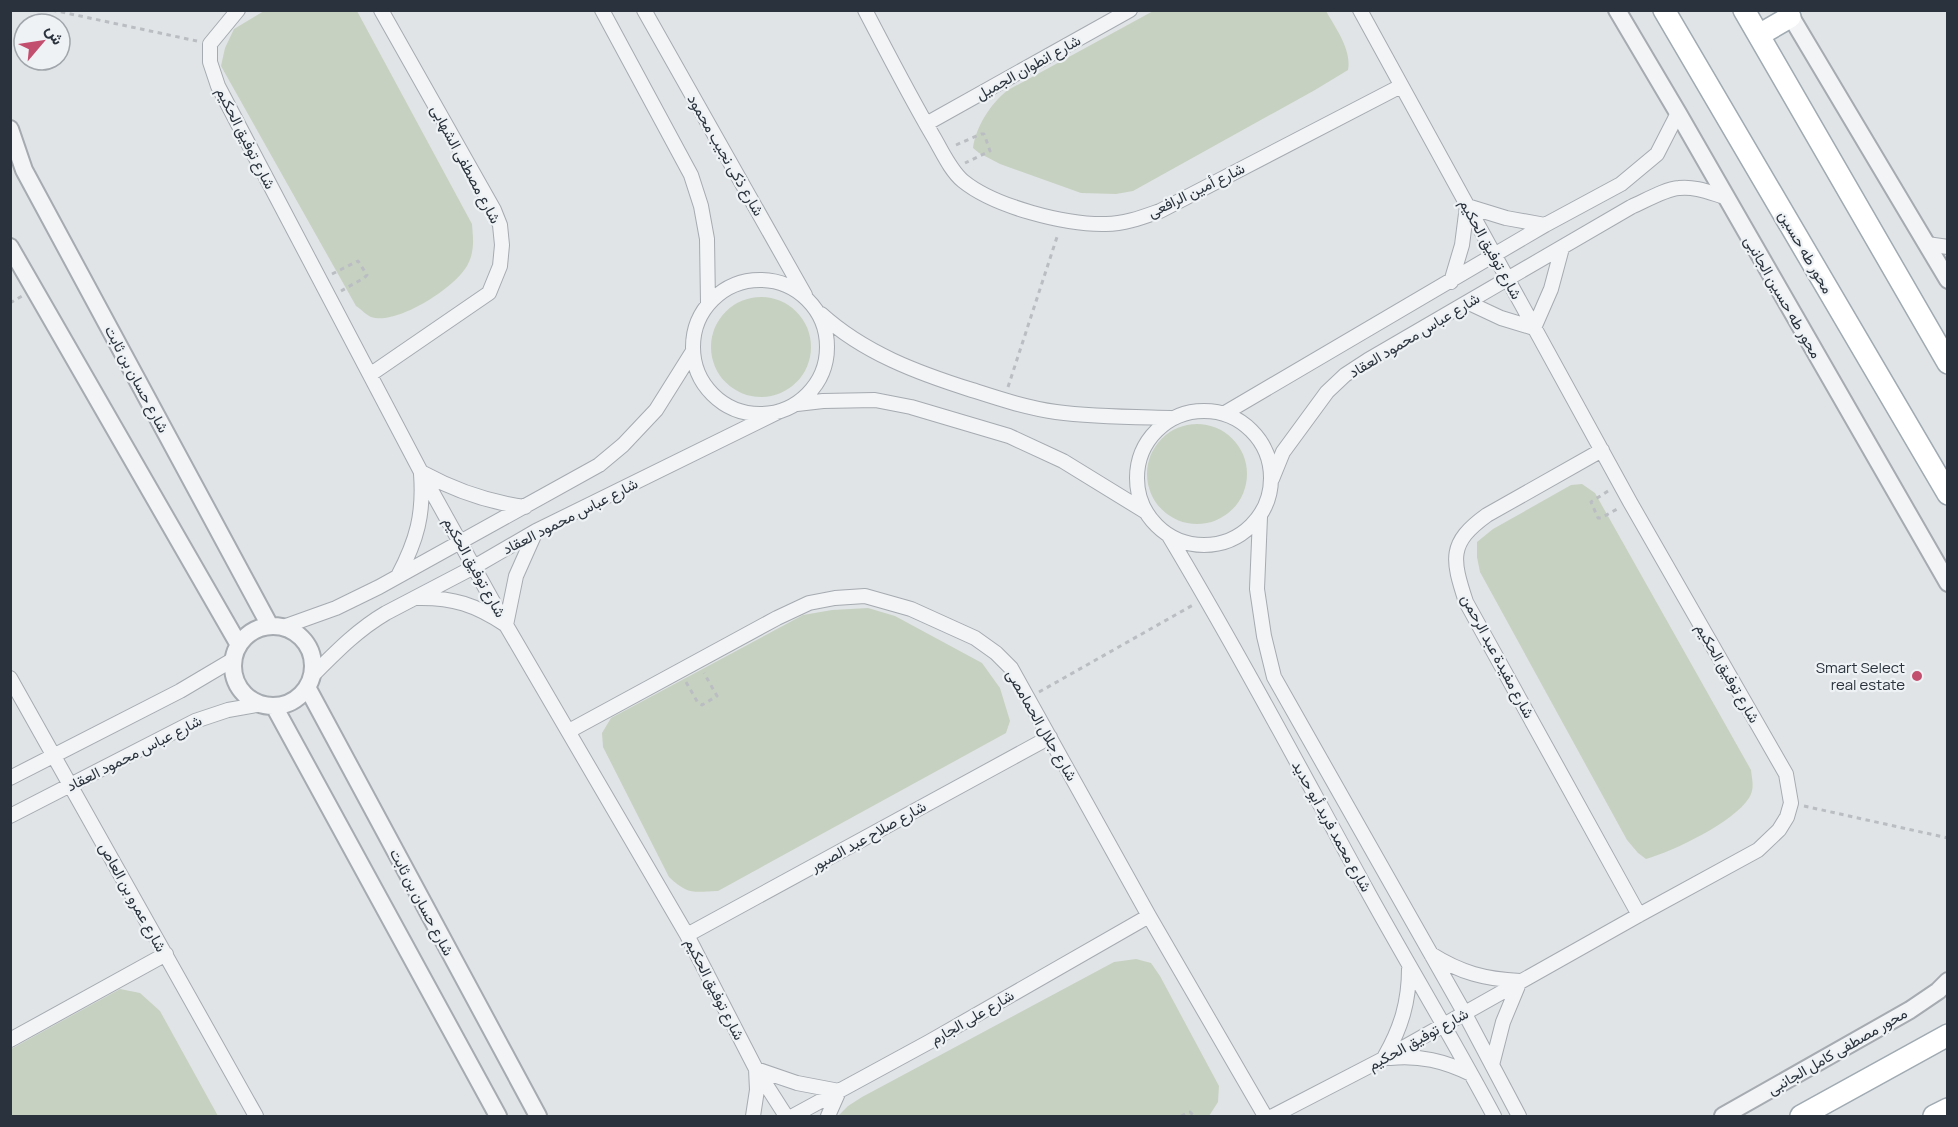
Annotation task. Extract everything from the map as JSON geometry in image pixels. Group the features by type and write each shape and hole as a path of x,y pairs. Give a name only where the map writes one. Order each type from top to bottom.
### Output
{"main road":[{"name":"محور طه حسين","path":"1664,10 1947,494"},
{"path":"1744,10 1947,363"},
{"path":"1759,35 1789,14"},
{"path":"1801,1116 1947,1035"},
{"path":"1934,1116 1947,1109"}],"street":[{"path":"210,44 238,10"},
{"name":"شارع مصطفى الشهابى","path":"371,374 489,292 500,266 502,245 500,225 494,210 381,10"},
{"path":"602,10 691,175 701,206 707,239 708,303"},
{"name":"شارع ذكى نجيب محمود","path":"644,10 808,299"},
{"name":"شارع أمين الرافعى","path":"865,10 942,152 963,181 981,193 1012,206 1063,220 1108,225 1134,220 1160,211 1401,86"},
{"name":"شارع انطوان الجميل","path":"926,124 1130,10"},
{"name":"شارع توفيق الحكيم","path":"1273,1116 1465,1014 1520,981 1758,850 1779,830 1787,817 1791,803 1786,774 1630,502 1360,10"},
{"name":"محور طه حسين الجانبى","path":"1617,10 1947,583"},
{"path":"1789,14 1928,244 1947,280"},
{"name":"شارع توفيق الحكيم","path":"210,44 210,62 218,86 421,472 687,935 756,1069 786,1116"},
{"name":"شارع عباس محمود العقاد","path":"1225,413 1545,225 1621,184 1657,154 1678,113"},
{"name":"شارع حسان بن ثابت","path":"10,129 24,170 277,627"},
{"name":"شارع عباس محمود العقاد","path":"1272,479 1283,452 1327,392 1345,375 1368,360 1631,207 1678,188 1699,189 1725,197"},
{"path":"1451,282 1462,245 1467,206 1506,218 1545,225"},
{"path":"1928,244 1947,247"},
{"path":"10,247 236,652 233,670 240,689 248,697 268,705 286,703 298,697 309,682 312,656 301,638 293,631 277,627 258,629 247,635 236,652 180,691 10,778"},
{"path":"1469,303 1501,318 1534,328 1551,289 1562,248"},
{"path":"817,310 825,327 828,344 826,362 819,379 809,393 795,404 780,411 763,414 747,413 730,407 715,397 704,384 696,368 693,351 694,333 699,317 708,303 720,292 734,284 750,279 766,279 796,290 836,327 865,346 896,363 928,376 1022,406 1092,416 1171,418"},
{"name":"شارع عباس محمود العقاد","path":"277,627 336,608 462,542 599,465 623,445 656,410 693,351"},
{"path":"795,404 875,400 911,407 1010,436 1063,461 1146,513 1168,536 1184,543 1201,546 1234,539 1248,530 1260,517 1266,505 1272,479 1270,462 1264,446 1254,432 1240,420 1225,413 1208,410 1189,411 1171,418 1154,431 1142,449 1139,460 1138,492 1146,513"},
{"name":"شارع عباس محمود العقاد","path":"309,682 340,646 373,621 536,531 780,411"},
{"name":"شارع مفيدة عبد الرحمن","path":"1602,450 1487,515 1469,528 1458,545 1456,560 1466,602 1639,915"},
{"path":"421,472 471,496 525,507"},
{"path":"398,576 411,552 419,526 423,499 421,472"},
{"name":"شارع محمد فريد أبو حديد","path":"1260,517 1257,589 1264,636 1274,677 1465,1014 1519,1116"},
{"path":"412,599 437,598 462,602 485,611 507,625 516,576 536,531"},
{"name":"شارع محمد فريد أبو حديد","path":"1168,536 1206,598 1409,967 1494,1116"},
{"name":"شارع جلال الحمامصى","path":"569,731 777,618 809,603 865,596 912,609 975,638 996,652 1011,668 1149,916 1265,1116"},
{"name":"شارع عمرو بن العاص","path":"10,678 255,1116"},
{"name":"شارع حسان بن ثابت","path":"309,682 538,1116"},
{"path":"268,705 498,1116"},
{"name":"شارع عباس محمود العقاد","path":"10,816 195,721 228,710 268,705"},
{"name":"شارع صلاح عبد الصبور","path":"687,935 1050,737"},
{"name":"شارع على الجارم","path":"793,1116 1149,916"},
{"path":"10,1040 166,954"},
{"path":"1430,954 1450,966 1473,975 1496,980 1520,981 1503,1022 1492,1065"},
{"path":"1384,1058 1405,1015 1409,991 1409,967"},
{"name":"محور مصطفى كامل الجانبى","path":"1723,1116 1910,1010 1938,991 1947,981"},
{"path":"1384,1058 1407,1056 1429,1058 1451,1064 1471,1074"},
{"path":"753,1116 758,1090 756,1069 797,1083 839,1091 828,1116"}],"path":[{"path":"52,10 210,44"},
{"path":"942,152 984,134 990,151 952,168"},
{"path":"1004,401 1063,220"},
{"path":"320,281 358,261 363,268 366,277 329,298"},
{"path":"1621,485 1593,500 1590,504 1599,519 1630,502"},
{"path":"1027,698 1206,598"},
{"path":"680,670 698,703 702,705 717,696 697,661"},
{"path":"1791,803 1947,838"},
{"path":"1181,1116 1190,1112 1194,1116"}],"green space":[{"path":"1155,10 1326,11 1348,55 1348,70 1133,191 1116,194 1081,193 1000,164 973,148 977,131 985,116 1008,90"},
{"path":"264,11 357,11 472,224 473,249 462,273 439,293 410,310 382,318 371,317 356,306 221,66 225,48 234,29"},
{"path":"761,297 789,305 803,319 811,347 803,375 789,389 761,397 733,389 719,375 711,347 719,319 733,305"},
{"path":"1187,424 1207,424 1233,438 1244,455 1247,474 1244,493 1233,510 1207,524 1187,524 1169,516 1155,502 1147,484 1147,464 1155,446 1169,432"},
{"path":"1582,484 1595,493 1751,770 1753,784 1751,795 1731,817 1687,843 1646,859 1627,840 1480,572 1477,557 1477,542 1493,529 1571,485"},
{"path":"868,608 895,616 982,663 1000,688 1010,721 1006,733 718,891 697,892 681,887 669,877 603,747 602,733 611,718 803,615 832,610"},
{"path":"1136,959 1151,963 1160,976 1219,1086 1218,1102 1209,1116 838,1116 862,1097 1114,962"},
{"path":"120,989 140,993 160,1011 218,1116 11,1116 11,1049"}],"place":[{"name":"Smart Select real estate","path":"1917,676"}]}
